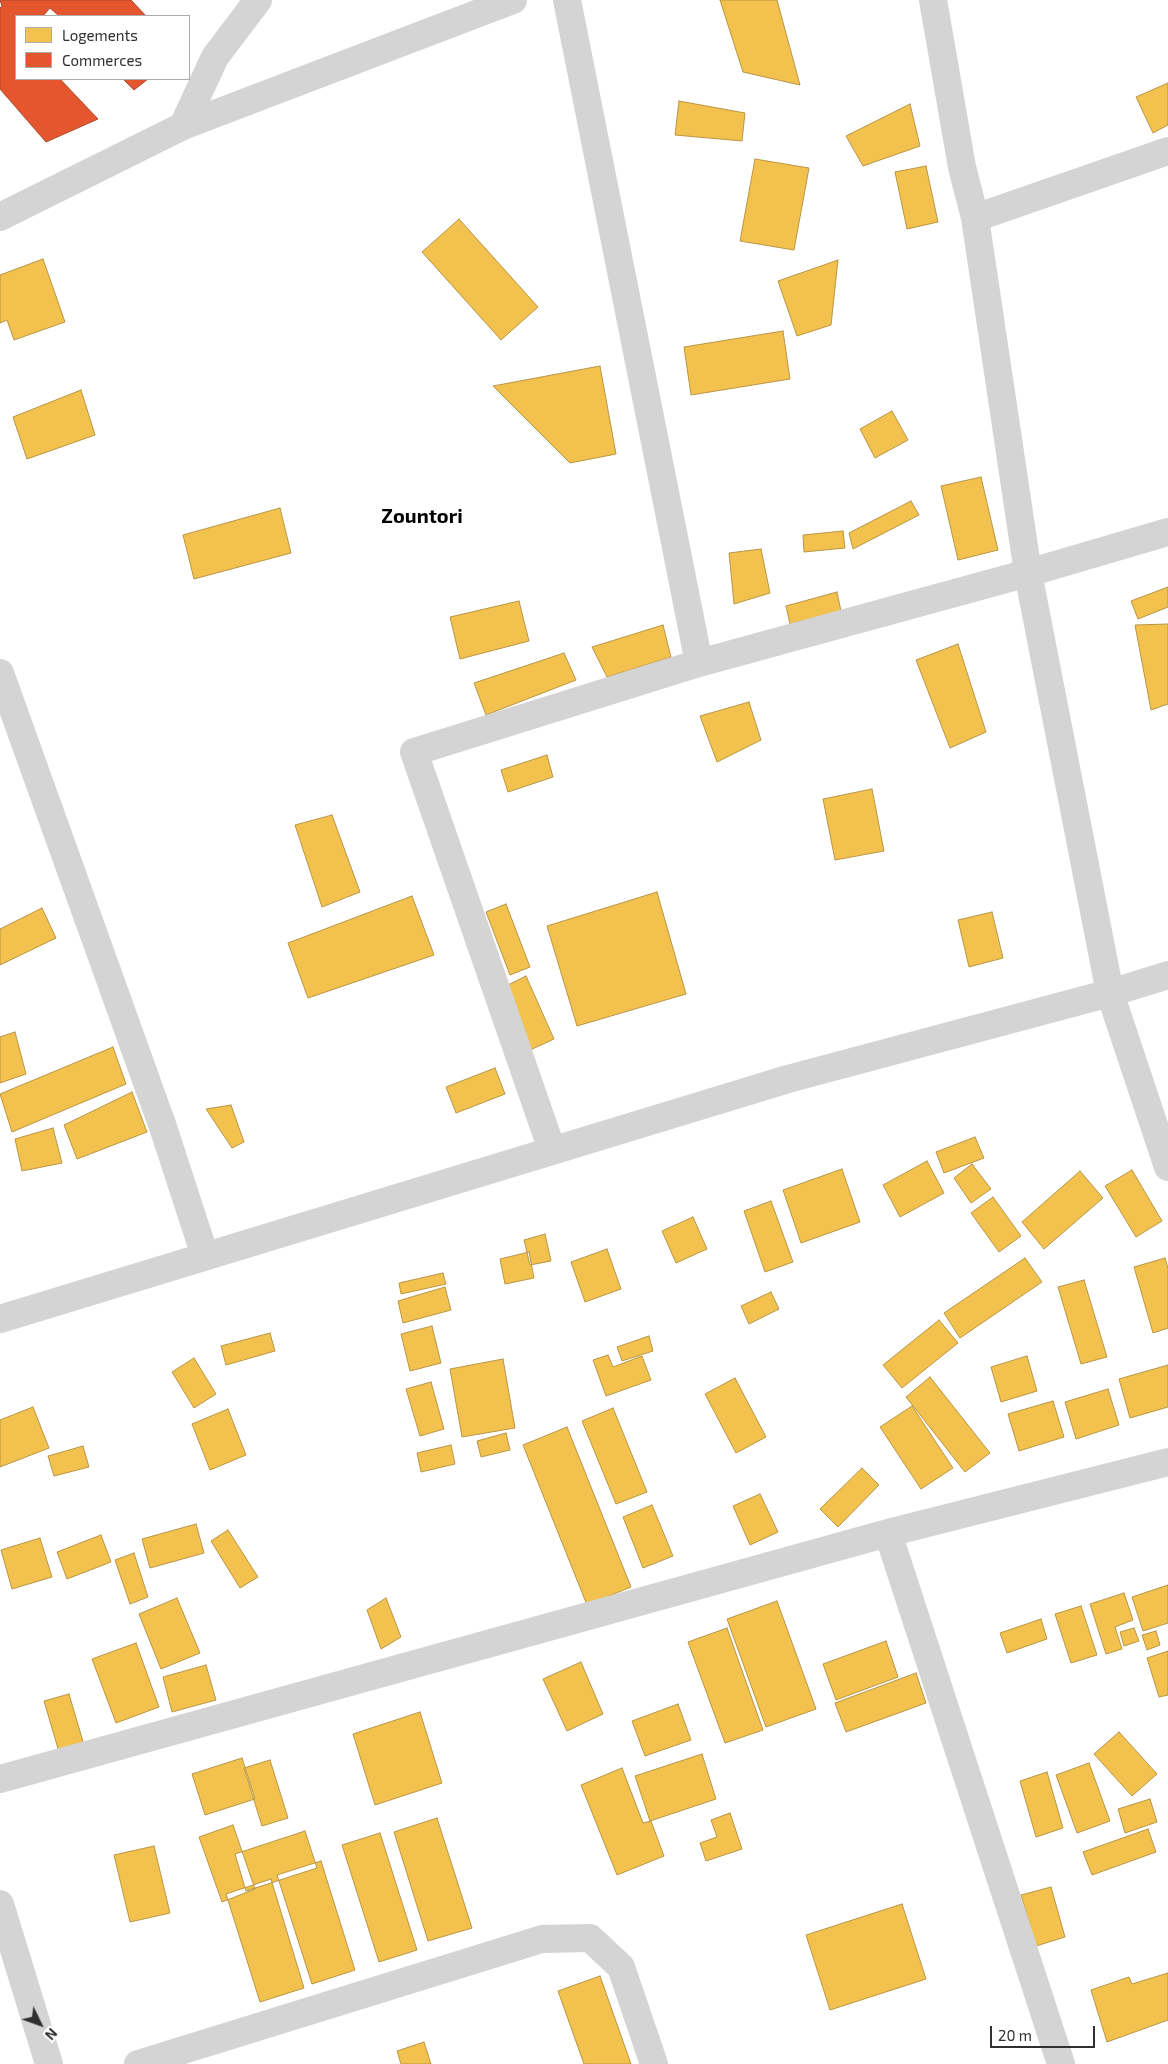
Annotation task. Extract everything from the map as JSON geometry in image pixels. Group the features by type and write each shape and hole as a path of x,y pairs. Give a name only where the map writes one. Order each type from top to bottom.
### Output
{"street":[{"path":"183,126 215,57 258,0"},
{"path":"0,217 183,126 513,0"},
{"path":"567,0 699,663"},
{"path":"933,0 962,168 974,218 1028,573 1110,993 1168,1167"},
{"path":"974,218 1168,151"},
{"path":"552,1150 414,752 699,663 1028,573 1168,532"},
{"path":"0,673 163,1127 205,1256"},
{"path":"0,1319 788,1078 1110,993 1168,975"},
{"path":"0,1779 888,1533 1168,1462"},
{"path":"888,1533 1061,2064"},
{"path":"0,1904 49,2064"},
{"path":"138,2064 542,1939 590,1938 621,1967 654,2064"}],"building: Logements":[{"path":"720,0 777,0 800,85 743,72"},
{"path":"1168,83 1168,125 1153,133 1136,97"},
{"path":"679,101 745,113 742,141 675,135"},
{"path":"910,104 920,146 863,166 846,136"},
{"path":"755,159 809,168 794,250 740,241"},
{"path":"926,166 938,222 907,229 895,172"},
{"path":"459,219 538,307 501,340 422,252"},
{"path":"43,259 65,322 14,340 7,320 0,323 0,275"},
{"path":"838,260 831,325 797,336 778,281"},
{"path":"783,331 790,379 691,395 684,347"},
{"path":"600,366 616,454 570,463 493,386"},
{"path":"81,390 95,435 27,459 13,417"},
{"path":"892,411 908,440 875,458 860,429"},
{"path":"981,477 998,550 958,560 941,486"},
{"path":"911,501 919,515 853,549 849,533"},
{"path":"280,508 291,553 194,579 183,535"},
{"path":"843,531 845,548 804,552 803,535"},
{"path":"761,549 770,593 734,604 729,553"},
{"path":"1168,587 1168,607 1138,619 1131,601"},
{"path":"837,592 841,611 790,624 786,606"},
{"path":"519,601 529,641 460,659 450,617"},
{"path":"1168,624 1168,704 1151,710 1135,625"},
{"path":"663,625 671,657 607,677 592,647"},
{"path":"958,644 986,732 950,748 916,660"},
{"path":"564,653 576,680 486,715 474,683"},
{"path":"749,702 761,740 717,762 700,716"},
{"path":"547,755 553,777 508,792 501,770"},
{"path":"872,789 884,851 835,860 823,799"},
{"path":"332,815 360,892 322,907 295,825"},
{"path":"657,892 686,994 577,1026 547,926"},
{"path":"412,896 434,955 308,998 288,943"},
{"path":"506,904 530,967 510,975 486,912"},
{"path":"42,908 56,938 0,965 0,929"},
{"path":"992,912 1003,958 969,967 958,920"},
{"path":"526,976 554,1039 528,1051 500,989"},
{"path":"15,1032 26,1074 0,1083 0,1037"},
{"path":"113,1047 126,1084 12,1132 0,1094"},
{"path":"495,1068 505,1094 456,1113 446,1087"},
{"path":"132,1092 147,1132 77,1159 64,1125"},
{"path":"231,1105 244,1142 232,1148 206,1109"},
{"path":"53,1128 62,1163 22,1171 15,1139"},
{"path":"975,1137 984,1158 944,1173 936,1152"},
{"path":"927,1161 944,1193 900,1217 883,1185"},
{"path":"972,1164 991,1189 971,1203 954,1178"},
{"path":"842,1169 860,1222 801,1243 783,1190"},
{"path":"1132,1170 1162,1221 1136,1237 1105,1186"},
{"path":"1080,1171 1103,1198 1044,1249 1022,1222"},
{"path":"993,1197 1021,1236 999,1252 971,1213"},
{"path":"771,1201 793,1262 765,1272 744,1211"},
{"path":"693,1217 707,1249 676,1263 662,1231"},
{"path":"545,1234 551,1261 530,1265 524,1240"},
{"path":"607,1249 621,1289 585,1302 571,1262"},
{"path":"529,1252 534,1278 505,1284 500,1259"},
{"path":"1025,1258 1042,1282 960,1338 944,1313"},
{"path":"1165,1258 1168,1268 1168,1328 1153,1333 1134,1267"},
{"path":"443,1273 446,1284 401,1294 399,1283"},
{"path":"1084,1280 1107,1357 1081,1364 1058,1287"},
{"path":"445,1287 451,1310 403,1323 398,1301"},
{"path":"771,1292 779,1309 749,1324 741,1306"},
{"path":"939,1320 958,1343 902,1388 883,1365"},
{"path":"432,1326 441,1363 410,1371 401,1334"},
{"path":"270,1333 275,1351 226,1365 221,1346"},
{"path":"649,1336 653,1351 622,1361 617,1347"},
{"path":"608,1355 613,1367 642,1356 651,1380 606,1396 593,1360"},
{"path":"1027,1356 1037,1391 1001,1402 991,1367"},
{"path":"194,1358 216,1394 194,1408 172,1372"},
{"path":"503,1359 515,1428 462,1437 450,1369"},
{"path":"1168,1365 1168,1407 1130,1418 1119,1379"},
{"path":"930,1377 990,1453 965,1472 906,1397"},
{"path":"735,1378 766,1437 736,1453 705,1394"},
{"path":"431,1382 444,1429 420,1436 406,1389"},
{"path":"1108,1389 1119,1425 1076,1439 1065,1402"},
{"path":"1053,1401 1064,1437 1019,1451 1008,1414"},
{"path":"912,1406 953,1468 921,1489 880,1427"},
{"path":"33,1407 49,1448 0,1467 0,1420"},
{"path":"613,1408 647,1492 616,1504 582,1421"},
{"path":"228,1409 246,1455 210,1470 192,1424"},
{"path":"567,1427 631,1587 587,1605 523,1445"},
{"path":"506,1433 510,1450 481,1457 477,1441"},
{"path":"451,1445 455,1464 421,1472 417,1453"},
{"path":"83,1446 89,1467 54,1476 48,1456"},
{"path":"862,1468 879,1485 838,1527 820,1509"},
{"path":"760,1494 778,1532 750,1545 733,1506"},
{"path":"652,1505 673,1556 643,1568 623,1517"},
{"path":"196,1524 204,1553 150,1568 142,1539"},
{"path":"228,1530 258,1577 240,1588 211,1541"},
{"path":"101,1535 111,1562 67,1579 57,1552"},
{"path":"40,1538 52,1577 12,1589 1,1550"},
{"path":"134,1553 148,1597 130,1604 115,1560"},
{"path":"1168,1585 1168,1623 1143,1631 1132,1597"},
{"path":"1124,1593 1133,1620 1115,1627 1122,1649 1106,1654 1090,1604"},
{"path":"177,1598 200,1653 161,1669 139,1614"},
{"path":"386,1598 401,1637 381,1649 367,1610"},
{"path":"777,1601 816,1709 766,1727 727,1619"},
{"path":"1081,1606 1097,1655 1071,1663 1055,1614"},
{"path":"1041,1619 1047,1639 1007,1653 1000,1633"},
{"path":"727,1628 763,1730 725,1743 688,1642"},
{"path":"1134,1628 1139,1641 1124,1646 1120,1632"},
{"path":"1156,1631 1160,1645 1147,1650 1142,1635"},
{"path":"886,1641 898,1677 836,1700 823,1664"},
{"path":"136,1643 159,1707 116,1723 92,1659"},
{"path":"1168,1651 1168,1695 1159,1697 1147,1658"},
{"path":"581,1662 603,1714 567,1731 543,1679"},
{"path":"206,1665 216,1700 172,1712 163,1677"},
{"path":"916,1673 926,1703 846,1732 835,1703"},
{"path":"69,1694 84,1745 59,1752 44,1701"},
{"path":"678,1704 691,1740 645,1756 632,1721"},
{"path":"420,1712 442,1783 375,1805 353,1734"},
{"path":"1119,1732 1157,1774 1132,1796 1094,1754"},
{"path":"702,1754 716,1799 650,1821 635,1776"},
{"path":"242,1758 255,1799 205,1815 192,1774"},
{"path":"270,1760 288,1818 262,1826 244,1768"},
{"path":"1089,1763 1110,1821 1077,1833 1056,1775"},
{"path":"622,1768 643,1823 651,1821 664,1856 617,1875 581,1785"},
{"path":"1047,1772 1063,1828 1036,1837 1020,1781"},
{"path":"1150,1799 1157,1822 1125,1833 1118,1809"},
{"path":"730,1813 742,1849 706,1861 700,1843 717,1837 711,1820"},
{"path":"437,1818 472,1928 428,1941 394,1832"},
{"path":"233,1825 255,1889 222,1902 199,1837"},
{"path":"1148,1829 1156,1852 1092,1875 1083,1852"},
{"path":"305,1831 317,1868 246,1891 235,1854"},
{"path":"380,1833 417,1950 379,1962 342,1845"},
{"path":"154,1846 170,1913 130,1922 114,1855"},
{"path":"321,1861 355,1970 312,1984 277,1875"},
{"path":"271,1879 304,1988 260,2002 226,1894"},
{"path":"1051,1887 1065,1937 1036,1946 1021,1895"},
{"path":"902,1904 926,1979 830,2010 806,1935"},
{"path":"1168,1973 1168,2020 1107,2042 1091,1990 1129,1977 1132,1984"},
{"path":"600,1976 631,2064 584,2064 558,1991"},
{"path":"424,2042 431,2064 401,2064 397,2051"}],"building: Commerces":[{"path":"0,0 131,0 145,15 58,15 50,8 44,15 15,15 15,80 61,80 98,119 46,142 0,89 0,8 2,6"},
{"path":"124,80 147,80 134,90"}],"district":[{"name":"Zountori","path":"422,516"}]}
